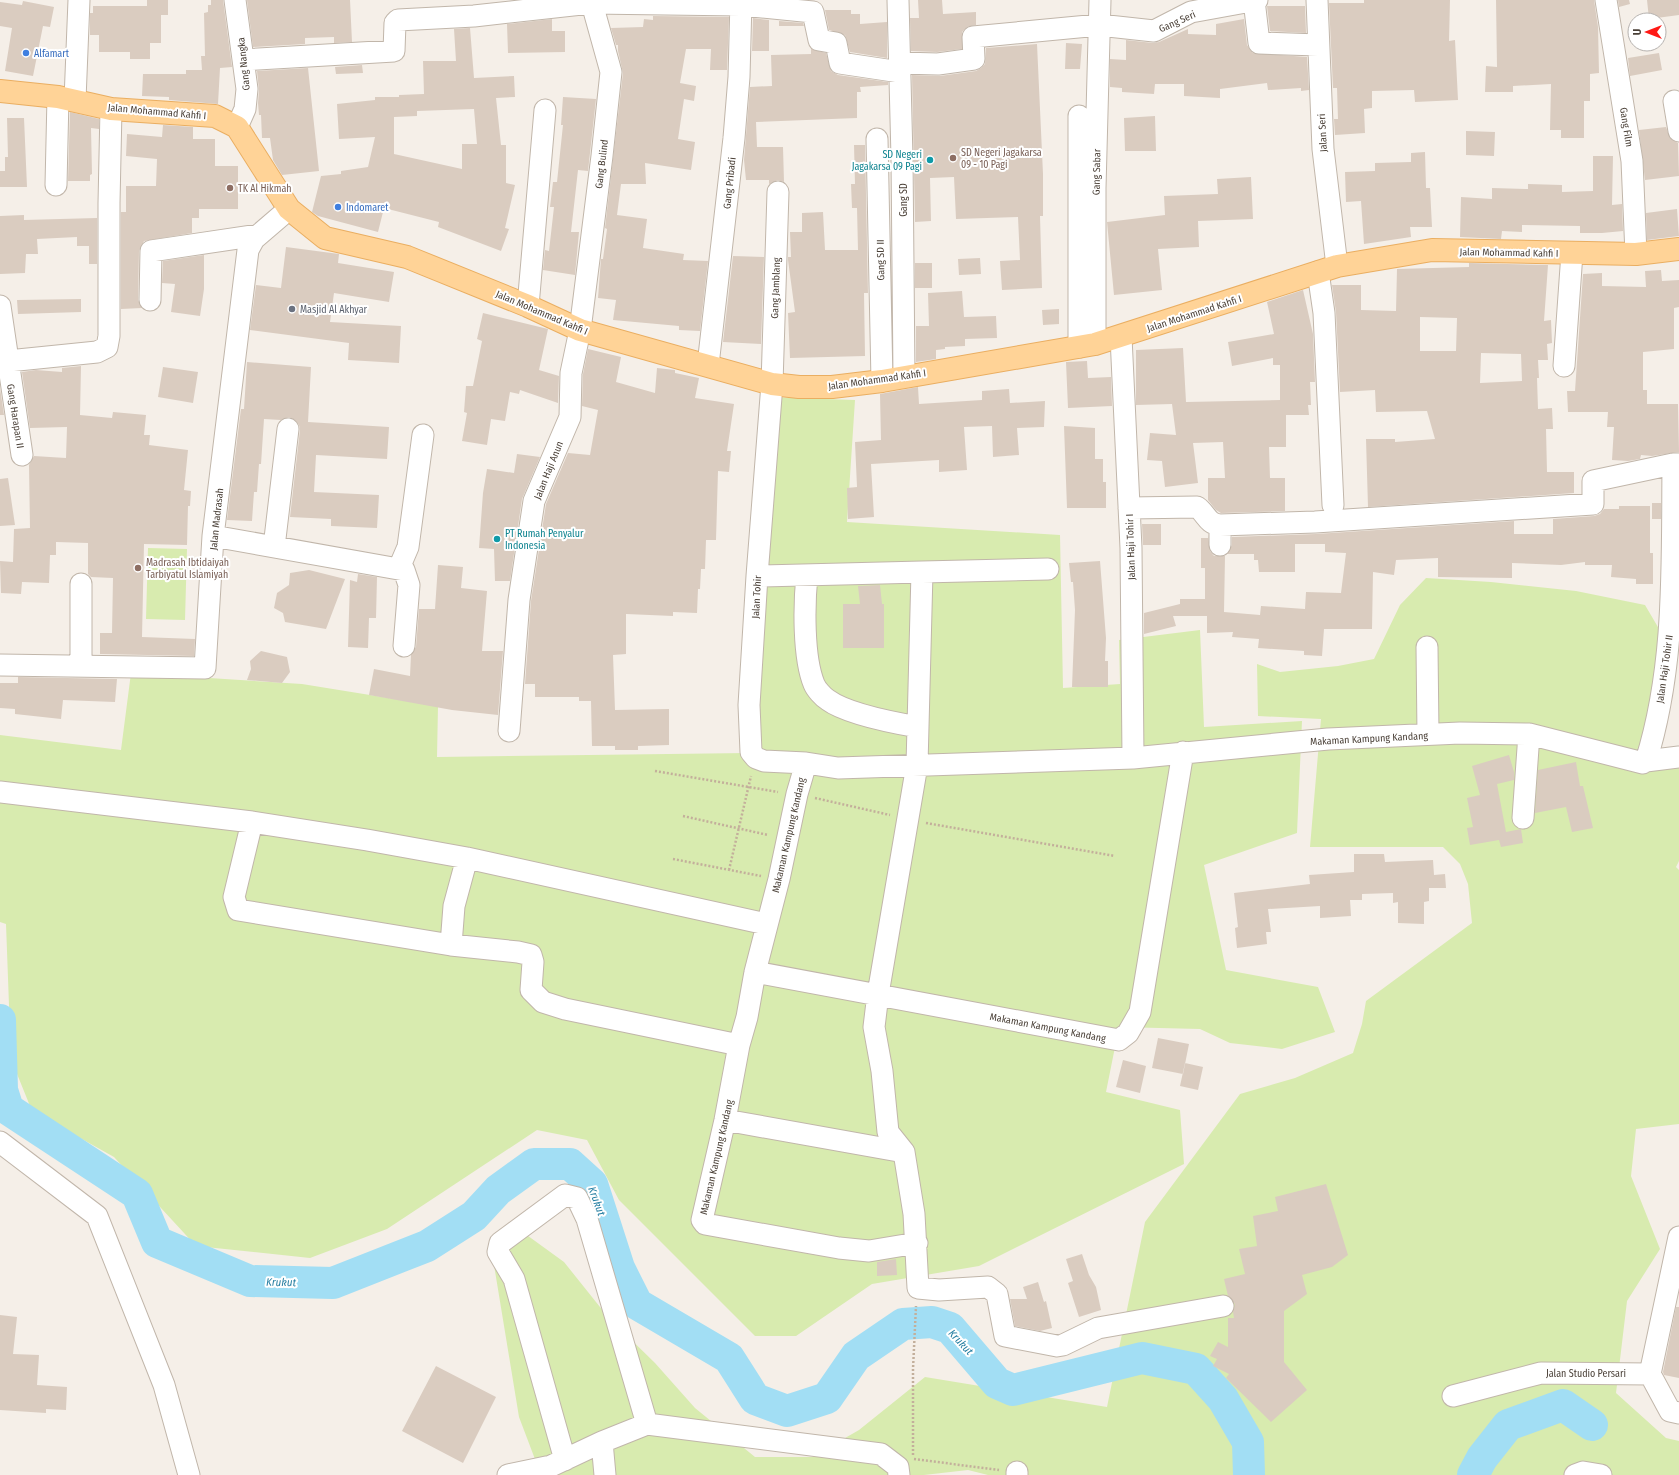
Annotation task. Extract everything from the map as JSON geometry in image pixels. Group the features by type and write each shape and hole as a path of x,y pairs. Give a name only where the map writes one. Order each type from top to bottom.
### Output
{"main road":[{"name":"Jalan Mohammad Kahfi I","path":"0,91 65,98 111,109 216,116 237,127 289,209 325,238 407,256 528,306 580,330 772,384 799,387 832,387 882,381 904,376 1087,346 1121,337 1327,269 1432,250 1636,254 1679,249"}],"street":[{"path":"65,98 66,0"},
{"path":"56,185 65,98 79,0"},
{"name":"Gang Nangka","path":"235,0 247,89 245,109 237,127"},
{"name":"Gang SD","path":"898,0 904,376"},
{"name":"Gang Sabar","path":"1087,346 1095,188 1100,0"},
{"path":"1254,0 1259,43 1318,46"},
{"name":"Gang Seri","path":"900,67 974,59 973,37 1099,25 1154,31 1191,12 1258,0"},
{"name":"Jalan Seri","path":"1317,0 1327,269 1324,314 1334,505"},
{"name":"Gang Film","path":"1606,0 1632,161 1636,254"},
{"path":"244,60 392,51 394,49 397,20 474,16 591,1 741,3 813,12 819,40 836,43 840,63 900,67"},
{"name":"Gang Bulind","path":"580,330 611,72 591,1"},
{"name":"Gang Pribadi","path":"708,365 734,138 739,77 741,3"},
{"path":"1674,101 1679,132"},
{"path":"8,361 97,352 107,347 109,336 111,109"},
{"path":"528,306 545,110"},
{"path":"1079,116 1087,346"},
{"name":"Gang SD II","path":"877,139 882,381"},
{"name":"Gang Jamblang","path":"772,384 778,192"},
{"name":"Jalan Madrasah","path":"0,665 205,668 213,536 248,250 258,235 289,209"},
{"path":"150,300 151,251 258,235"},
{"path":"1564,366 1572,253"},
{"name":"Gang Harapan II","path":"0,306 22,455"},
{"name":"Jalan Haji Anun","path":"509,730 519,600 534,502 570,417 571,373 580,330"},
{"name":"Jalan Haji Tohir I","path":"1121,337 1129,508 1133,758"},
{"name":"Jalan Tohir","path":"756,758 751,752 749,705 757,576 772,384"},
{"path":"274,547 288,429"},
{"path":"399,568 408,547 422,435"},
{"path":"1129,508 1197,507 1203,511 1207,520 1220,535 1315,522 1593,504 1593,480 1676,464"},
{"name":"Jalan Haji Tohir II","path":"1646,761 1655,730 1671,613 1676,464"},
{"path":"213,536 323,557 404,570 409,585 404,646"},
{"path":"757,576 1048,569"},
{"path":"922,572 917,765 878,994 874,1027 888,1132 904,1152 917,1243 918,1288 939,1290 988,1287 997,1294 1004,1336 1057,1346 1063,1345 1098,1328 1222,1306"},
{"path":"807,575 805,593 808,660 815,685 828,700 846,709 918,727"},
{"path":"81,584 81,666"},
{"path":"1427,647 1428,734"},
{"name":"Makaman Kampung Kandang","path":"917,1243 869,1251 839,1248 704,1223 702,1218 726,1120 739,1044 747,1017 755,972 766,924 779,879 797,794 806,763 838,768 1133,758 1328,739 1428,734 1529,734 1641,763 1646,761"},
{"path":"1523,818 1529,734"},
{"name":"Makaman Kampung Kandang","path":"755,972 878,994 1107,1039 1119,1040 1128,1033 1140,1012 1183,752"},
{"path":"1646,761 1679,757"},
{"path":"756,758 764,761 806,763"},
{"path":"0,792 252,822 467,858 766,924"},
{"path":"252,822 234,897 238,910 451,945 518,952 531,955 533,962 531,990 543,1002 565,1009 739,1044"},
{"path":"451,945 454,906 467,858"},
{"path":"726,1120 904,1152"},
{"path":"0,1142 97,1216 164,1385 189,1475"},
{"path":"565,1460 514,1279 498,1252 500,1243 565,1195 577,1198 587,1219 647,1424"},
{"path":"1679,1237 1650,1374 1670,1411 1679,1413"},
{"name":"Jalan Studio Persari","path":"1453,1396 1541,1373 1650,1374"},
{"path":"508,1475 552,1466 602,1442 647,1424 881,1454 898,1467 899,1475"},
{"path":"602,1442 605,1475"},
{"path":"1575,1475 1583,1472 1600,1475"}],"path":[{"path":"729,870 756,758"},
{"path":"655,771 748,788 797,794 908,819 1116,856"},
{"path":"683,816 787,839"},
{"path":"673,859 779,879"},
{"path":"916,1314 916,1343 913,1369 913,1459 1017,1473"}],"green space":[{"path":"767,397 855,400 847,522 1060,535 1063,688 1120,684 1119,640 1200,630 1204,727 1302,721 1297,833 1204,865 1226,970 1318,987 1335,1032 1282,1049 1230,1043 1200,1029 1119,1027 1106,1092 1180,1110 1184,1164 979,1266 872,1284 796,1336 755,1336 619,1200 587,1140 537,1130 387,1229 310,1258 196,1246 114,1157 32,1111 11,1059 6,924 0,922 0,735 121,750 131,673 302,684 438,706 437,757 748,753"},
{"path":"148,548 187,549 185,620 146,619"},
{"path":"1426,578 1491,582 1576,591 1645,605 1672,651 1645,754 1679,767 1679,861 1676,867 1679,870 1679,1124 1636,1129 1631,1176 1660,1249 1627,1301 1616,1393 1666,1438 1679,1441 1679,1475 988,1475 968,1470 924,1475 541,1475 519,1417 494,1265 524,1233 564,1262 608,1317 655,1363 695,1408 755,1457 812,1457 859,1430 925,1377 1107,1407 1145,1222 1240,1094 1295,1078 1353,1053 1362,1024 1366,1001 1472,923 1468,884 1460,864 1443,847 1310,847 1321,719 1258,716 1257,664 1280,672 1338,666 1374,659 1400,605"}],"building":[{"path":"147,0 168,0 168,15 161,15 161,43 150,43 150,59 130,59 130,52 99,52 99,35 90,35 90,13 93,13 93,6 147,6"},
{"path":"211,0 223,0 232,67 220,68 218,104 169,100 169,97 142,96 143,74 186,74 186,70 202,70 201,56 205,56 204,13 208,12 208,5 211,5"},
{"path":"247,0 350,0 352,42 334,43 334,37 305,38 305,44 253,47"},
{"path":"918,0 942,0 943,14 976,12 976,25 967,27 962,32 962,49 937,52 911,51 910,18 919,18"},
{"path":"1364,0 1450,0 1449,41 1455,40 1458,100 1415,102 1414,90 1372,91 1372,108 1364,109 1365,133 1335,135 1334,119 1338,119 1337,88 1333,88 1329,3 1364,3"},
{"path":"1496,0 1594,0 1598,27 1599,73 1590,74 1590,101 1584,101 1584,138 1561,138 1561,130 1550,130 1551,84 1513,86 1513,92 1485,92 1486,66 1497,67"},
{"path":"1618,0 1629,0 1630,4 1619,7"},
{"path":"1647,0 1679,0 1679,15 1667,17 1667,12 1648,12"},
{"path":"23,1 54,7 50,27 43,26 33,76 5,71 12,28 0,26 0,2 22,5"},
{"path":"1267,6 1305,6 1306,33 1270,31"},
{"path":"825,10 851,10 851,14 860,14 860,24 887,22 887,58 850,52 845,35 829,30"},
{"path":"653,16 729,17 727,70 710,70 711,49 686,49 680,83 696,86 694,101 684,99 678,139 695,142 691,170 645,163 646,184 621,184 617,215 647,219 643,248 684,254 683,260 708,261 700,331 679,330 679,326 613,320 616,300 598,298 601,259 603,259 607,229 605,228 623,73 618,45 616,45 611,28 643,27 644,19 653,20"},
{"path":"753,18 769,20 769,51 752,51"},
{"path":"552,19 552,31 565,31 565,52 508,53 507,24"},
{"path":"1244,19 1247,45 1253,53 1307,57 1309,90 1301,91 1301,88 1268,90 1267,83 1220,89 1220,98 1184,96 1184,84 1155,84 1154,94 1122,92 1122,88 1110,87 1110,59 1126,60 1126,40 1153,43 1159,42 1188,29 1188,34 1216,35 1216,24"},
{"path":"779,21 803,23 804,26 779,26"},
{"path":"470,28 474,78 514,76 515,97 496,98 501,145 506,145 506,183 515,185 505,228 509,229 501,251 438,227 439,222 384,208 378,232 318,216 312,212 321,176 341,174 341,171 368,167 375,137 339,139 337,104 375,100 375,97 399,97 399,95 424,94 423,61 456,61 454,29","holes":["474,109 477,144 462,144 462,169 394,154 394,117 417,116 417,111"]},
{"path":"1066,43 1082,44 1080,69 1065,69"},
{"path":"1037,44 1043,174 1043,216 1040,216 1042,288 1002,290 1000,261 1020,260 1018,217 956,219 954,177 930,178 931,221 915,222 912,75 940,76 976,71 985,64 986,48"},
{"path":"811,49 826,53 831,71 838,75 888,82 888,85 860,87 861,92 857,92 857,118 756,122 757,147 783,147 784,182 778,180 769,184 769,180 746,180 744,160 750,87 772,86 771,55 811,54"},
{"path":"1659,53 1662,70 1630,76 1628,58"},
{"path":"362,65 363,73 336,74 335,67"},
{"path":"308,68 319,171 282,175 273,160 270,138 262,138 261,115 259,115 258,103 259,90 257,71"},
{"path":"563,97 596,99 588,171 578,170 571,232 579,232 575,275 543,270 545,250 549,251 554,207 550,207 553,182 557,182 563,125 561,125"},
{"path":"70,112 99,119 99,129 91,128 92,174 90,175 90,181 68,181"},
{"path":"1155,116 1156,151 1125,151 1124,118"},
{"path":"7,118 24,118 27,187 0,187 0,171 5,171 5,157 8,157"},
{"path":"163,125 193,127 193,139 215,139 215,166 238,166 238,209 199,209 199,218 192,218 192,233 144,241 139,251 138,300 142,308 121,309 121,212 126,212 126,186 156,186 157,159 126,156 127,134 162,137"},
{"path":"1666,127 1670,138 1678,143 1679,176 1645,180 1639,130"},
{"path":"1466,131 1495,132 1494,156 1466,155"},
{"path":"854,145 865,145 868,293 864,293 865,356 790,358 788,313 795,312 788,260 788,257 791,257 790,232 802,232 802,213 823,212 825,250 858,250 857,208 852,208 851,184 855,184"},
{"path":"1425,152 1426,188 1430,188 1432,227 1410,227 1411,237 1364,244 1361,201 1346,202 1345,172 1375,171 1375,163 1411,162 1411,153"},
{"path":"1593,156 1613,156 1612,205 1622,204 1623,231 1580,233 1580,226 1522,225 1522,232 1502,231 1501,239 1460,237 1461,197 1492,199 1492,188 1528,189 1528,184 1562,185 1562,192 1593,191"},
{"path":"1251,177 1253,219 1198,221 1199,247 1158,249 1162,290 1114,295 1107,222 1165,215 1164,196 1218,194 1217,179"},
{"path":"1677,209 1679,236 1647,240 1646,213"},
{"path":"24,215 24,220 97,218 97,264 89,264 89,246 77,246 77,237 37,239 38,254 26,254 25,273 0,274 0,216"},
{"path":"286,247 339,254 338,263 394,272 389,302 334,293 330,322 401,326 399,363 348,360 349,343 250,330 256,285 281,288"},
{"path":"204,255 204,289 200,316 171,312 175,284 162,283 163,261"},
{"path":"733,256 764,257 761,344 723,342"},
{"path":"980,258 981,274 959,275 958,259"},
{"path":"915,263 932,263 932,288 915,288"},
{"path":"1469,263 1548,265 1544,321 1551,320 1552,343 1547,344 1548,360 1538,360 1538,409 1552,408 1553,429 1546,429 1547,472 1574,472 1574,493 1368,507 1366,439 1395,439 1395,442 1435,439 1427,411 1376,412 1375,390 1340,392 1336,312 1332,285 1361,285 1361,310 1396,311 1397,269 1469,267","holes":["1420,317 1457,318 1456,351 1420,351","1481,353 1521,354 1522,381 1480,383"]},
{"path":"1661,270 1662,281 1679,280 1679,307 1674,308 1674,349 1643,352 1643,390 1647,390 1647,404 1678,404 1679,452 1652,456 1641,455 1640,459 1628,461 1612,460 1614,427 1607,427 1608,412 1568,412 1567,391 1575,391 1583,274 1602,273 1602,286 1646,287 1645,271"},
{"path":"1303,290 1313,334 1315,382 1310,382 1311,405 1308,405 1309,415 1286,415 1286,447 1269,447 1270,478 1285,478 1285,511 1221,513 1216,510 1208,500 1208,478 1225,478 1223,442 1193,443 1198,483 1165,487 1162,461 1147,460 1150,433 1176,435 1172,404 1136,405 1136,350 1183,348 1186,402 1280,400 1280,365 1273,365 1273,358 1232,366 1228,342 1274,334 1267,302"},
{"path":"962,291 964,317 996,316 997,338 965,339 965,346 945,347 945,349 936,350 936,359 916,362 916,326 929,326 928,293"},
{"path":"81,299 81,312 18,314 17,300"},
{"path":"1059,309 1059,324 1043,325 1042,310"},
{"path":"483,313 548,329 539,370 559,376 558,403 520,390 519,394 510,392 505,421 491,419 487,445 462,441 467,413 464,412 466,386 473,386 482,341 477,339"},
{"path":"588,349 621,357 616,382 655,393 657,368 675,370 675,373 699,378 695,398 734,404 727,451 731,451 729,472 718,471 716,540 706,540 705,569 701,569 697,613 673,612 673,616 626,614 626,654 613,655 615,710 669,709 669,745 638,746 638,750 615,750 615,746 592,746 591,701 579,701 579,697 535,697 535,684 525,684 531,601 546,504 568,453 590,455 598,410 582,406 583,374"},
{"path":"1087,361 1088,378 1111,377 1112,406 1068,408 1066,362"},
{"path":"247,362 311,367 308,422 389,427 387,459 316,455 314,492 379,495 377,528 331,526 331,519 290,517 300,430 299,425 295,420 289,417 281,420 264,419 261,464 259,464 257,492 254,492 252,521 227,520 241,409 244,409"},
{"path":"81,366 80,415 112,418 113,412 146,415 144,435 150,435 149,445 188,450 184,490 191,491 190,506 188,506 187,545 144,544 142,637 195,639 194,656 100,654 100,633 112,633 113,578 91,577 88,574 88,543 56,542 56,555 50,555 49,583 22,582 21,594 1,593 0,561 13,562 14,529 30,528 29,465 34,456 66,458 67,427 30,428 22,372 36,370 62,372 62,368"},
{"path":"163,367 198,372 193,403 158,397"},
{"path":"918,387 919,404 982,400 982,391 1009,389 1010,403 1045,401 1044,427 1017,428 1019,455 993,457 992,426 964,427 967,470 939,472 939,460 871,464 874,517 848,519 847,488 857,487 855,442 881,440 880,394"},
{"path":"0,388 4,415 0,415"},
{"path":"1064,426 1095,428 1095,459 1103,459 1103,482 1106,482 1106,508 1067,508"},
{"path":"517,454 540,457 522,499 510,581 495,581 494,549 479,548 483,493 487,469 514,473"},
{"path":"8,478 15,525 0,526 0,479"},
{"path":"1652,503 1661,503 1661,519 1652,519"},
{"path":"1619,506 1650,506 1650,553 1653,553 1653,584 1636,584 1636,579 1611,577 1612,565 1585,565 1585,562 1561,565 1512,563 1512,578 1438,577 1438,558 1396,560 1394,575 1373,572 1372,629 1324,629 1322,656 1304,655 1304,651 1258,648 1259,639 1232,637 1233,632 1207,633 1207,616 1173,616 1176,626 1144,634 1144,613 1180,604 1180,599 1205,599 1205,568 1201,568 1201,538 1208,538 1208,534 1210,551 1214,556 1225,556 1224,612 1260,615 1261,606 1305,609 1306,592 1341,593 1346,553 1325,552 1325,544 1295,544 1295,572 1259,572 1258,560 1254,560 1254,554 1227,554 1232,545 1232,537 1316,534 1514,521 1514,534 1553,534 1553,519 1594,516 1600,514 1604,509 1619,509"},
{"path":"1142,524 1161,524 1161,545 1143,545"},
{"path":"1100,561 1106,638 1105,661 1108,661 1108,687 1072,687 1075,610 1073,582 1071,582 1069,563"},
{"path":"438,565 463,567 461,588 487,591 482,651 503,651 498,715 452,710 369,695 374,669 410,676 411,655 416,647 419,609 435,609"},
{"path":"309,570 345,579 326,629 285,622 283,613 274,608 277,593 289,585 290,573"},
{"path":"358,574 377,577 376,618 369,618 368,648 348,647 350,580 357,582"},
{"path":"880,585 882,604 884,604 884,648 843,648 843,604 860,604 858,586"},
{"path":"261,651 287,657 290,672 282,683 247,680 251,669 250,661"},
{"path":"18,677 117,679 115,702 63,700 61,719 15,714 15,709 0,708 0,683 18,683"},
{"path":"1509,755 1514,772 1514,780 1497,784 1506,832 1521,829 1523,843 1501,847 1499,840 1470,845 1467,828 1473,827 1467,798 1480,795 1472,766"},
{"path":"1576,762 1580,786 1583,786 1593,828 1572,832 1566,807 1535,813 1538,770"},
{"path":"1354,854 1384,854 1385,862 1433,860 1434,875 1445,874 1446,888 1429,888 1429,901 1424,902 1424,924 1398,923 1398,902 1393,903 1393,893 1362,894 1362,900 1350,900 1351,916 1320,918 1320,906 1268,909 1271,932 1266,932 1267,944 1237,948 1235,928 1238,927 1234,893 1310,884 1309,875 1354,872"},
{"path":"1158,1038 1189,1044 1183,1074 1152,1068"},
{"path":"1123,1060 1146,1066 1140,1093 1116,1087"},
{"path":"1185,1063 1203,1067 1198,1090 1180,1086"},
{"path":"1326,1184 1348,1255 1332,1267 1302,1275 1307,1294 1284,1311 1284,1362 1307,1390 1271,1422 1226,1378 1229,1374 1213,1366 1217,1359 1210,1356 1218,1342 1228,1347 1228,1318 1234,1318 1233,1312 1235,1304 1228,1296 1224,1279 1245,1274 1239,1249 1257,1246 1253,1216 1278,1211 1275,1197"},
{"path":"1082,1254 1089,1275 1096,1287 1101,1310 1079,1317 1068,1283 1073,1281 1066,1259"},
{"path":"896,1259 897,1275 877,1276 877,1262"},
{"path":"1038,1282 1044,1302 1046,1301 1052,1328 1040,1331 1015,1326 1010,1299 1027,1299 1023,1287"},
{"path":"1676,1307 1679,1307 1679,1378 1664,1375 1663,1372"},
{"path":"0,1315 17,1317 13,1354 39,1355 37,1385 67,1387 66,1410 46,1409 46,1413 0,1410"},
{"path":"436,1366 496,1397 463,1463 402,1431"}],"waterway":[{"name":"Krukut","path":"0,1020 2,1090 8,1109 137,1194 157,1242 250,1281 333,1283 427,1246 474,1216 498,1190 534,1164 570,1164 592,1184 619,1268 637,1304 729,1358 755,1399 787,1411 827,1398 856,1356 903,1324 932,1322 950,1328 997,1383 1013,1390 1142,1358 1196,1369 1223,1399 1248,1442 1249,1475"},
{"path":"1473,1475 1482,1458 1508,1425 1563,1405 1592,1425"}],"place":[{"name":"Alfamart","path":"26,53"},
{"name":"SD Negeri Jagakarsa 09 - 10 Pagi","path":"953,158"},
{"name":"SD Negeri Jagakarsa 09 Pagi","path":"930,160"},
{"name":"TK Al Hikmah","path":"230,188"},
{"name":"Indomaret","path":"338,207"},
{"name":"Masjid Al Akhyar","path":"292,309"},
{"name":"PT Rumah Penyalur Indonesia","path":"497,539"},
{"name":"Madrasah Ibtidaiyah Tarbiyatul Islamiyah","path":"138,568"}]}
